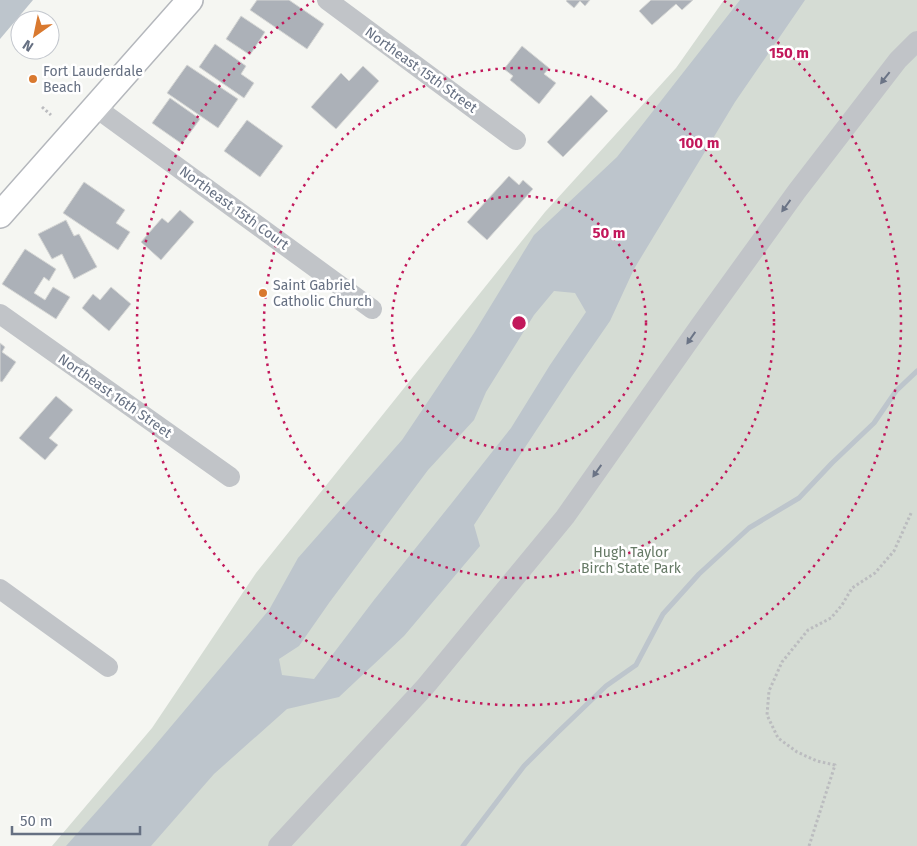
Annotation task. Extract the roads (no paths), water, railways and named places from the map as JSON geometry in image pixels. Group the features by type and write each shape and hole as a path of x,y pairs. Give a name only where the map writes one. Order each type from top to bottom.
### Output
{"main road":[{"path":"0,215 190,0"}],"street":[{"name":"Northeast 15th Street","path":"327,0 516,140"},
{"path":"278,846 424,687 565,517 796,191 898,60 917,41"},
{"name":"Northeast 15th Court","path":"95,107 372,309"},
{"name":"Northeast 16th Street","path":"0,314 230,477"},
{"path":"0,589 108,667"}],"waterway":[{"path":"463,846 524,766 606,686 636,665 663,614 699,574 749,528 799,498 874,423 896,391 917,371"}],"place":[{"name":"Fort Lauderdale Beach","path":"33,79"},
{"name":"Saint Gabriel Catholic Church","path":"263,293"}],"park label":[{"name":"Hugh Taylor Birch State Park","path":"631,560"}]}
